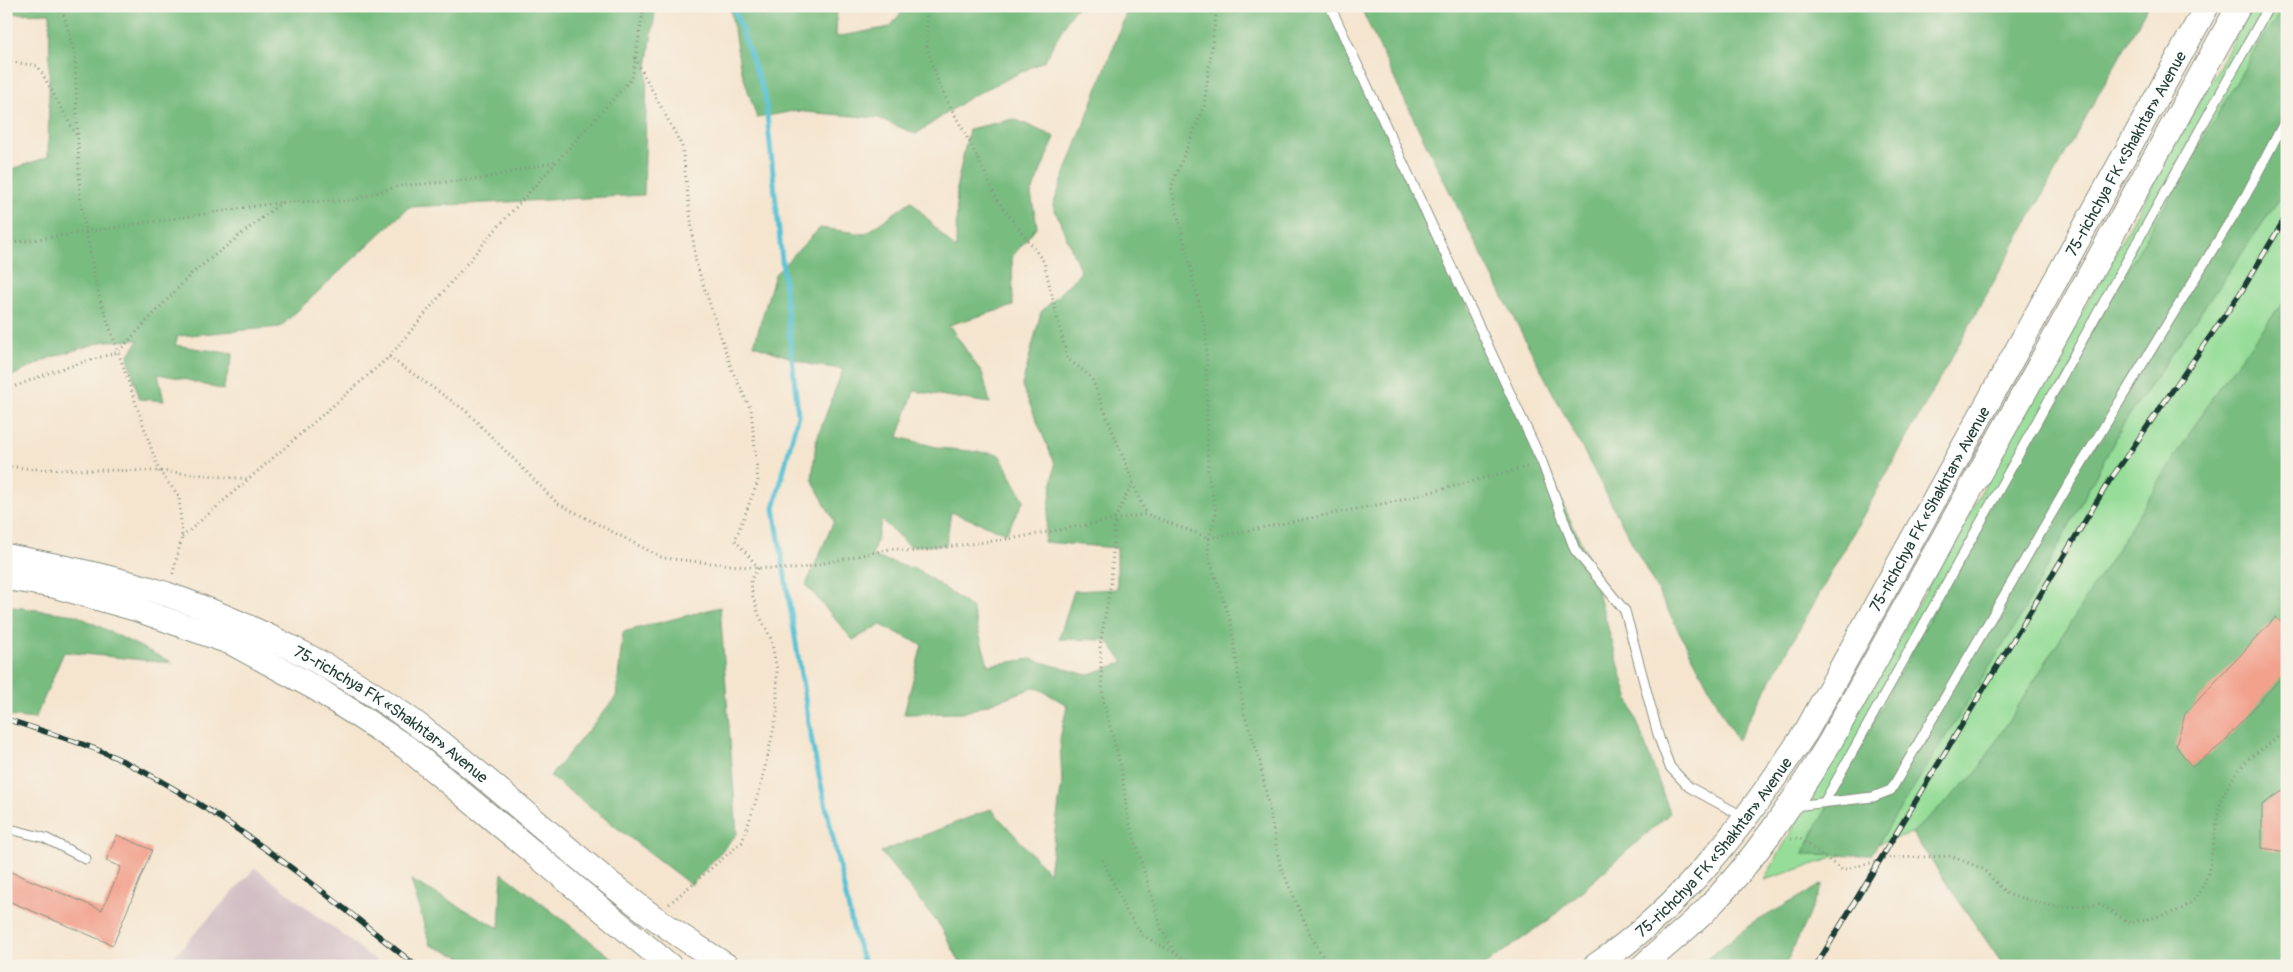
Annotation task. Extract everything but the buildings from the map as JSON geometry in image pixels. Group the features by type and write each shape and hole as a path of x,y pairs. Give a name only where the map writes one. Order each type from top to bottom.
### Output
{"main road":[{"name":"75-richchya FK «Shakhtar» Avenue","path":"1595,966 1618,950 1683,893 1746,818 1807,730 2207,6"},
{"name":"75-richchya FK «Shakhtar» Avenue","path":"1643,966 1702,913 1746,864 1790,807 1830,742 2239,6"},
{"name":"75-richchya FK «Shakhtar» Avenue","path":"6,556 78,569 167,595 246,627 334,670 426,732 629,899 681,937 728,966"},
{"name":"75-richchya FK «Shakhtar» Avenue","path":"6,578 55,586 136,609 232,643 316,688 406,747 670,966"}],"lane":[{"path":"1330,6 1542,462 1575,550 1624,612 1659,738 1670,767 1688,787 1746,818"},
{"path":"1825,801 2269,6"},
{"path":"1790,807 1825,801 1873,797 1891,790 2066,489 2246,195 2287,117"},
{"path":"6,828 45,838 86,860"}],"path":[{"path":"59,6 64,14 75,56 80,201 98,293 159,471 179,496 182,537 167,595"},
{"path":"182,537 390,357 488,237 559,161 632,78 644,6"},
{"path":"927,6 927,49 940,87 978,158 996,198 1044,262 1067,358 1091,377 1146,514"},
{"path":"1217,6 1204,106 1171,187 1206,332 1208,472 1216,512 1209,538 1208,555 1231,622 1244,713 1259,757 1280,865 1309,932 1328,966"},
{"path":"635,58 682,146 696,263 732,370 751,410 758,481 735,540 758,568"},
{"path":"6,61 38,66 78,139"},
{"path":"6,244 283,202 349,201 399,186 481,178 559,161"},
{"path":"6,390 54,371 118,352 191,274 283,202"},
{"path":"390,357 466,411 557,503 663,558 758,568 798,569 894,548 909,552 1015,538 1146,514 1209,538 1397,501 1542,462"},
{"path":"6,466 33,469 159,471 249,479"},
{"path":"1132,482 1115,519 1111,582 1100,644 1103,700 1121,768 1128,818 1162,930 1175,953"},
{"path":"664,908 742,842 760,789 777,714 777,679 771,639 759,615 752,594 751,580 758,568"},
{"path":"1767,837 1773,839 1799,838 1842,870 1891,858 1951,856 1983,869 2007,894 2060,908 2099,904 2130,924 2185,907 2202,890 2211,863 2214,825 2224,793 2249,758 2273,743 2287,728"},
{"path":"1102,860 1126,911 1142,935 1196,966"}],"shaded area":[{"path":"255,868 383,966 165,966"}],"green space":[{"path":"6,6 656,6 647,67 644,195 409,207 280,327 178,336 175,345 233,354 223,390 158,374 164,401 139,399 128,356 139,340 105,341 49,358 6,379 6,171 48,157 50,13 6,14"},
{"path":"730,6 761,6 762,19 769,6 837,6 836,37 890,27 906,6 1079,6 1072,12 1044,61 972,96 916,134 878,118 793,111 757,118 740,66"},
{"path":"1129,6 1326,6 1587,555 1628,697 1670,813 1550,919 1483,966 1261,966 1253,959 1228,960 1223,966 962,966 941,927 881,852 991,809 1049,873 1062,782 1060,739 1067,705 1036,687 963,713 904,714 922,645 881,625 853,640 806,585 834,521 812,480 816,441 843,369 812,365 754,345 775,274 820,228 865,234 911,201 956,250 957,184 969,129 1014,119 1055,137 1031,194 1037,226 1012,257 1013,306 949,325 983,375 990,403 914,391 898,437 940,448 999,454 1024,500 1006,533 951,512 946,545 909,546 882,520 872,556 920,571 972,608 988,665 1031,659 1087,675 1124,662 1106,640 1059,639 1074,591 1117,589 1117,548 1044,542 1055,464 1022,386 1041,312 1081,272 1053,205"},
{"path":"1360,6 2148,6 1737,741 1497,284 1404,99"},
{"path":"2253,6 2287,6 2287,966 2004,966 1912,833 1764,880"},
{"path":"2285,6 2287,188 2124,423 2017,623 1871,855 1802,854 1989,509 2253,53"},
{"path":"2287,297 2287,966 2004,966 1912,833 1976,773 2219,387"},
{"path":"6,606 76,615 173,663 64,652 35,719 6,716"},
{"path":"720,607 737,834 691,885 550,776 616,697 623,632"},
{"path":"502,873 620,964 484,966 430,945 411,880 499,928"},
{"path":"1823,884 1785,966 1698,966 1750,925"}],"waterway":[{"path":"733,6 765,96 798,415 774,508 813,748 854,933 865,966"}],"railway":[{"path":"1816,966 2108,483 2241,292 2287,215"},
{"path":"6,719 99,750 166,784 277,857 416,966"}]}
